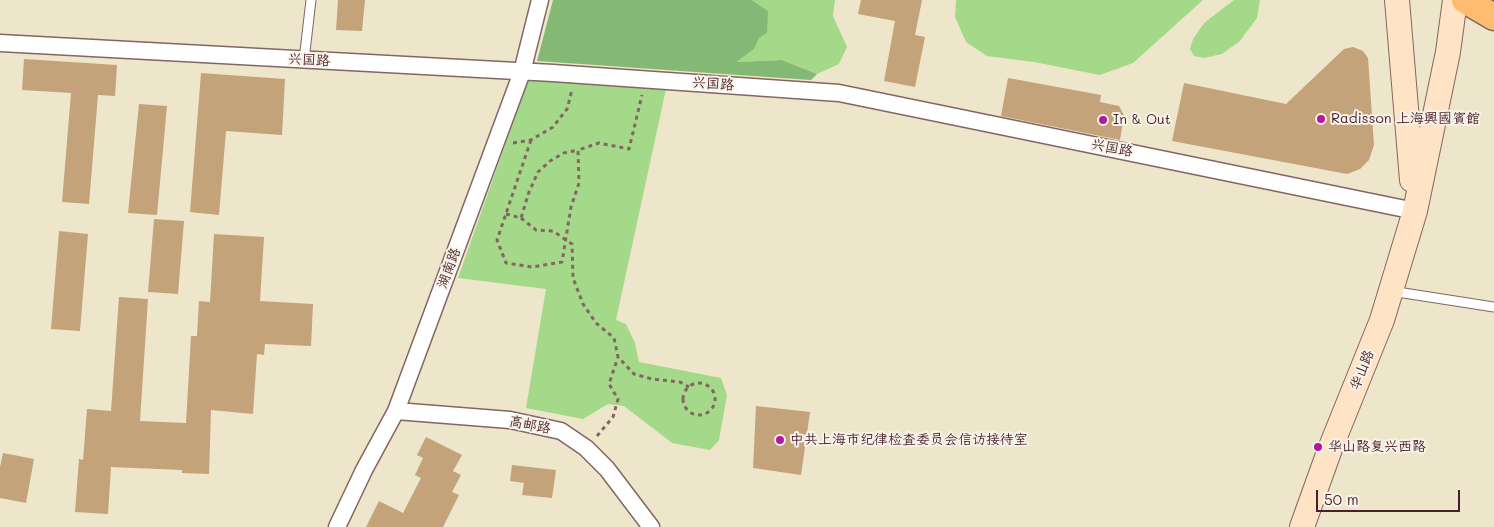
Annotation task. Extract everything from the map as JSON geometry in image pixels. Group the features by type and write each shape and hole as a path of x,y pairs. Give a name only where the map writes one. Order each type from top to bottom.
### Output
{"main road":[{"name":"华山路","path":"1397,0 1415,211"},
{"name":"华山路","path":"1302,527 1330,449 1382,320 1415,211 1448,52 1455,0"},
{"path":"1465,0 1494,17"}],"street":[{"name":"湖南路","path":"337,527 364,470 396,411 522,72 540,0"},
{"name":"兴国路","path":"0,43 576,75 839,93 1415,211"},
{"name":"高邮路","path":"396,411 510,420 561,431 586,448 607,469 651,527"}],"lane":[{"path":"304,60 311,0"},
{"path":"1391,291 1494,308"}],"path":[{"path":"496,142 512,143 531,140 553,127 567,109 576,75"},
{"path":"521,218 529,192 538,172 550,160 564,153 599,143 629,149 646,80"},
{"path":"531,140 497,240 506,263 532,267 562,262 571,207 579,183 578,150"},
{"path":"506,214 521,218 536,230 554,231 572,244 573,278 583,304 596,323 614,338 618,357 609,384 618,399 613,417 586,448"},
{"path":"618,357 634,374 652,379 680,382 689,387 704,384 712,390 715,399 708,412 693,414 685,407 684,396 689,387"}],"green space":[{"path":"553,0 752,0 768,11 767,33 759,38 754,49 736,62 782,60 817,74 811,80 537,61"},
{"path":"752,0 835,0 833,16 847,47 839,64 817,74 782,60 735,62 754,49 768,11"},
{"path":"956,0 1203,0 1133,63 1100,75 1034,62 987,56 966,42 955,17"},
{"path":"1234,0 1260,0 1257,18 1240,41 1222,54 1204,58 1194,56 1190,49 1193,39 1204,23"},
{"path":"528,80 666,89 616,320 626,324 635,343 639,362 721,378 727,395 719,440 710,450 672,443 624,406 608,404 583,419 526,408 546,289 458,278"}],"building":[{"path":"338,0 365,0 362,31 336,30"},
{"path":"861,0 922,0 915,35 925,37 915,87 884,81 895,21 858,14"},
{"name":"Radisson 上海興國賓館","path":"1353,47 1363,51 1368,58 1374,145 1369,160 1360,169 1347,174 1172,141 1184,83 1286,104 1344,49"},
{"path":"24,59 117,65 115,96 98,95 89,204 62,202 71,93 22,90"},
{"path":"201,73 285,79 282,135 226,131 219,215 190,212"},
{"path":"1008,78 1101,95 1100,102 1119,106 1124,115 1120,140 1001,116"},
{"path":"139,104 167,106 157,215 128,213"},
{"path":"154,219 184,221 178,294 148,292"},
{"path":"59,231 88,234 80,331 51,329"},
{"path":"214,234 264,237 260,301 313,304 311,346 265,344 264,355 257,354 253,414 211,410 209,474 182,473 182,470 111,467 108,514 75,512 79,459 83,460 87,409 111,411 119,297 148,299 140,421 186,423 191,336 197,336 199,301 210,302"},
{"name":"中共上海市纪律检查委员会信访接待室","path":"756,406 810,412 801,475 753,468"},
{"path":"426,437 462,455 453,471 461,475 452,492 459,495 443,527 366,527 379,501 403,513 421,478 415,475 423,458 417,455"},
{"path":"3,453 34,459 26,503 0,498 0,467"},
{"path":"512,465 556,470 552,498 522,495 524,483 510,481"}],"place":[{"name":"Radisson 上海興國賓館","path":"1321,119"},
{"name":"In & Out","path":"1103,120"},
{"name":"中共上海市纪律检查委员会信访接待室","path":"780,440"},
{"name":"华山路复兴西路","path":"1318,447"}]}
